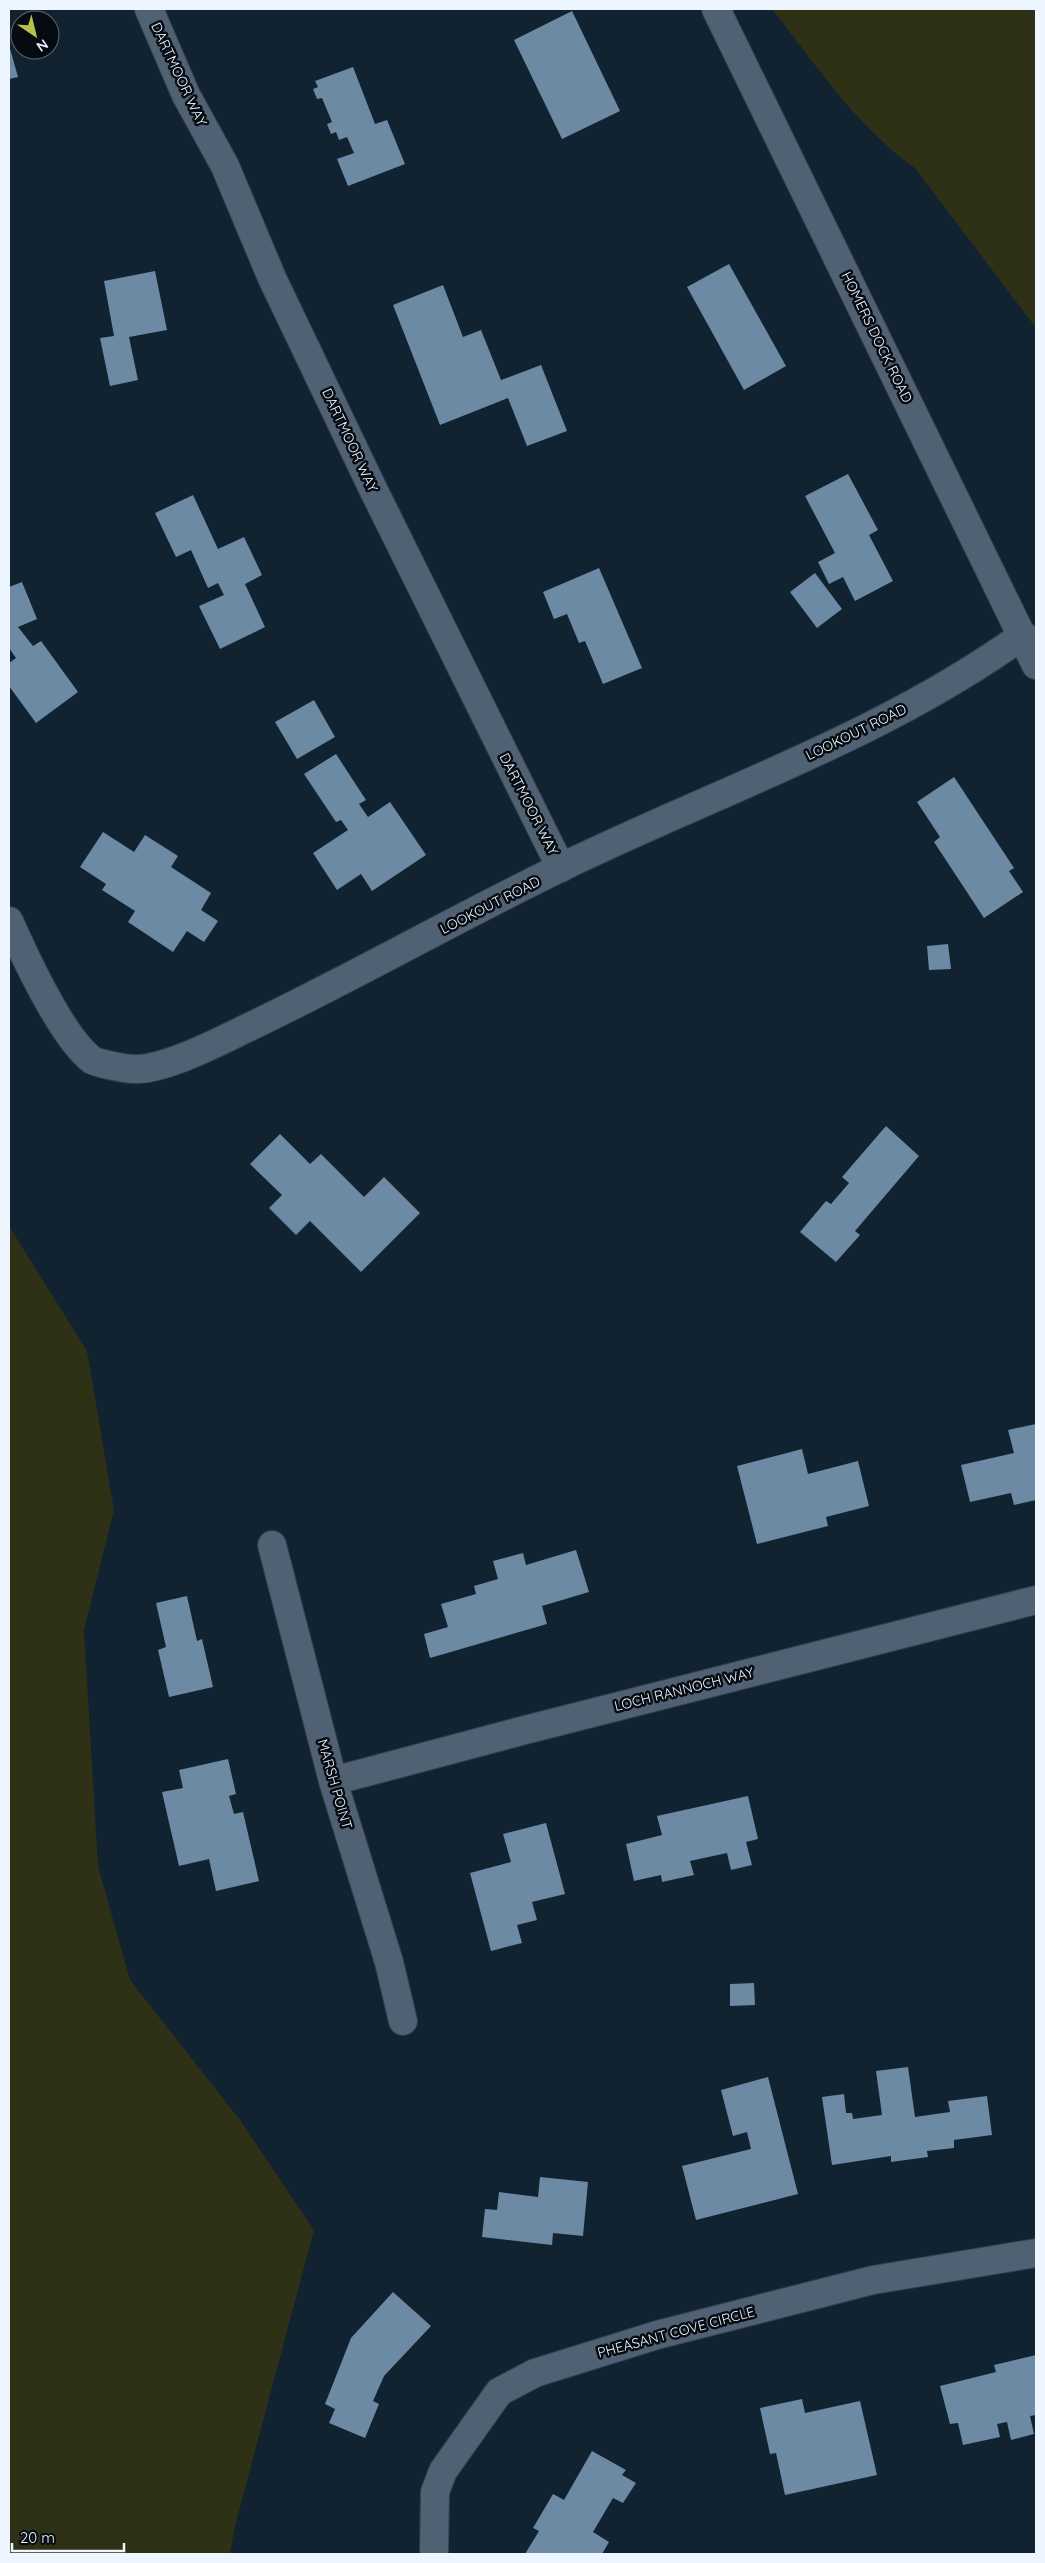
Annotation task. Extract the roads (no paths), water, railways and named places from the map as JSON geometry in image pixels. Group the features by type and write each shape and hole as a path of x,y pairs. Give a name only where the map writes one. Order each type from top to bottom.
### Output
{"street":[{"name":"DARTMOOR WAY","path":"149,9 186,95 224,166 272,278 373,489 561,868"},
{"name":"HOMERS DOCK ROAD","path":"716,9 1036,665"},
{"name":"LOOKOUT ROAD","path":"9,921 54,1009 80,1047 94,1062 134,1070 162,1064 227,1037 298,1004 561,868 849,738 978,668 1023,635"},
{"name":"MARSH POINT","path":"272,1545 333,1781 389,1962 403,2021"},
{"name":"LOCH RANNOCH WAY","path":"333,1781 525,1730 1036,1600"},
{"name":"PHEASANT COVE CIRCLE","path":"434,2554 435,2492 443,2471 499,2392 535,2373 657,2335 873,2280 1036,2254"}]}
